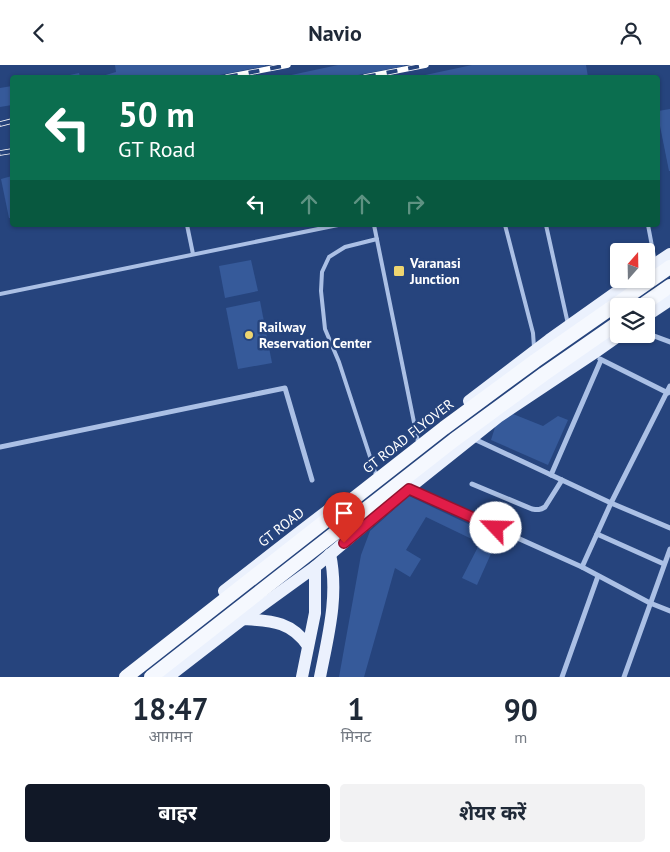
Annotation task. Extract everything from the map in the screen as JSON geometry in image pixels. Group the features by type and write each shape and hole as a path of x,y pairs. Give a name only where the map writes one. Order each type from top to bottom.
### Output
{"highway":[{"name":"GT ROAD FLYOVER","path":"126,677 444,428 535,361 670,267"},
{"path":"653,298 670,286"},
{"path":"151,677 454,440 610,327"}],"main road":[{"path":"655,264 670,254"},
{"name":"GT ROAD","path":"117,677 301,531 376,475 534,351 621,288"},
{"path":"655,310 670,300"},
{"path":"168,677 243,619 315,567 498,417 597,357 612,343"},
{"path":"320,677 332,615 332,564 330,553"},
{"path":"302,677 314,613 315,567"},
{"path":"243,619 269,621 286,625 302,638 308,646"}],"street":[{"path":"655,336 670,342"},
{"path":"551,475 597,357 668,393"},
{"path":"582,567 670,386"},
{"path":"0,447 285,388 312,480"},
{"path":"472,438 670,528"},
{"path":"472,484 532,509 541,510 545,507 562,479"},
{"path":"409,489 582,567 650,603 670,611"},
{"path":"597,534 664,564"},
{"path":"624,677 670,549"},
{"path":"562,677 598,576"}],"lane":[{"path":"187,227 194,255"},
{"path":"0,294 328,227"},
{"path":"374,227 418,442"},
{"path":"506,227 532,333 534,351"},
{"path":"546,227 568,326"},
{"path":"648,227 649,243"},
{"path":"376,475 325,329 321,291 322,272 329,257 345,247 377,239"}],"building":[{"path":"115,65 265,65 220,75 106,75 116,72"},
{"path":"338,65 404,65 358,75 291,75"},
{"path":"472,65 586,65 588,75 425,75"},
{"path":"10,86 10,105 0,107 0,88"},
{"path":"670,109 670,171 660,126 660,111"},
{"path":"10,177 10,218 9,218 1,179"},
{"path":"251,260 258,291 225,298 219,266"},
{"name":"Railway Reservation Center","path":"260,301 272,363 238,369 226,308"},
{"path":"508,412 543,426 558,416 568,420 548,465 491,440 497,421"},
{"path":"409,496 498,538 477,585 462,578 480,543 426,517 406,550 421,559 410,577 395,568 364,677 339,677 361,555 370,531"}],"railway":[{"path":"237,75 288,65"},
{"path":"375,75 426,65"},
{"path":"0,124 10,122"},
{"path":"0,153 10,151"}],"place":[{"name":"Varanasi Junction","path":"399,271"},
{"name":"Railway Reservation Center","path":"249,335"}],"route":[{"path":"344,543 409,489 496,528"}]}
